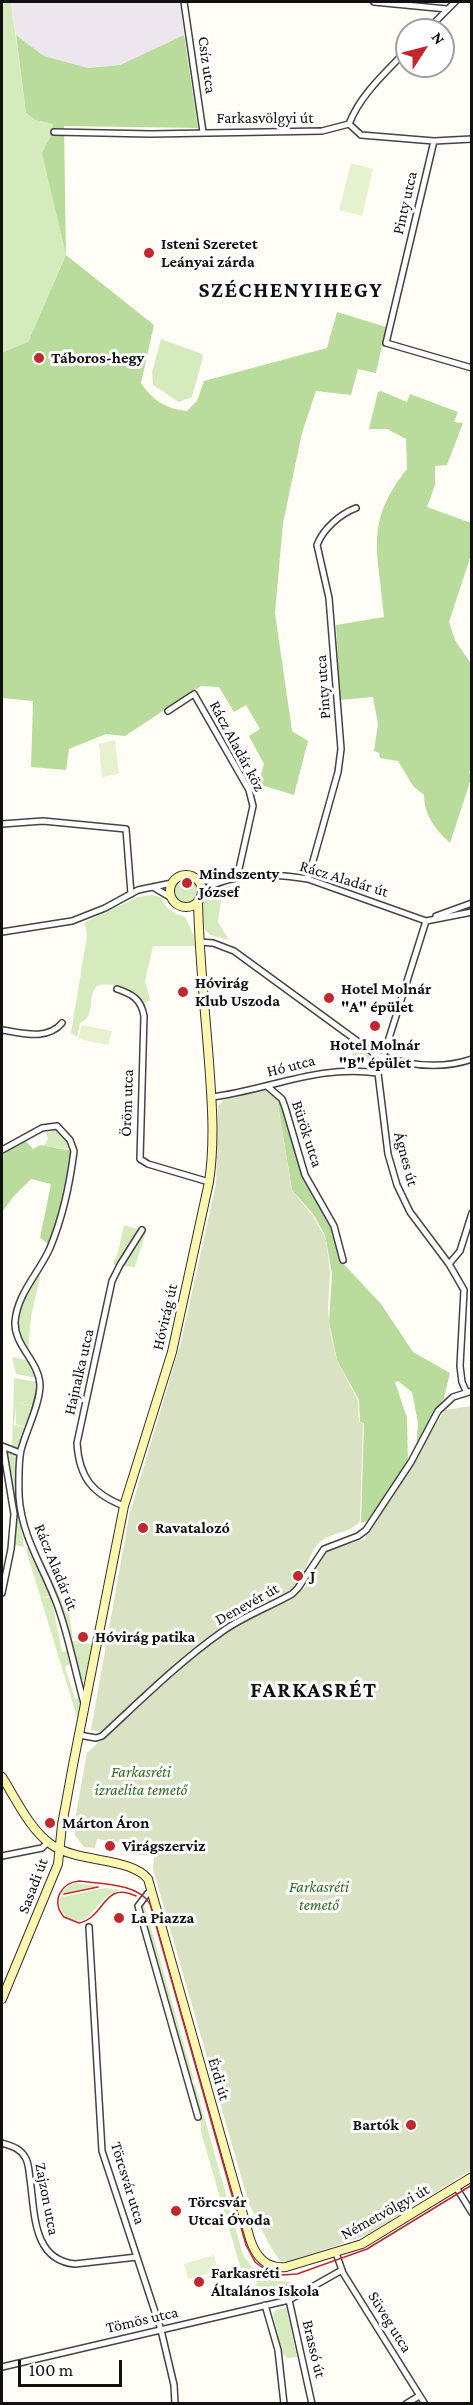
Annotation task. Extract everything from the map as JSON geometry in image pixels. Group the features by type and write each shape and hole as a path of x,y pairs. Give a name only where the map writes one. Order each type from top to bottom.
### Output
{"street":[{"name":"Csíz utca","path":"184,2 203,132"},
{"path":"374,2 447,9"},
{"path":"438,18 455,2"},
{"path":"395,62 381,77 352,115 348,124 361,135 434,141 471,139"},
{"name":"Farkasvölgyi út","path":"54,132 151,134 322,131 348,124"},
{"name":"Pinty utca","path":"434,141 386,343 471,368"},
{"name":"Pinty utca","path":"308,879 338,772 341,749 329,598 317,545 330,525 347,511 356,508"},
{"name":"Rácz Aladár köz","path":"168,711 194,694 249,790 253,806 237,878"},
{"path":"2,824 43,821 126,829 131,894"},
{"path":"2,932 72,921 98,912 131,894 153,887 172,883 183,875 190,875 198,880 202,891 198,901 183,907 153,887"},
{"name":"Rácz Aladár út","path":"198,880 217,882 237,878 292,876 308,879 426,921"},
{"name":"Rácz Aladár út","path":"202,891 217,882"},
{"path":"170,897 172,883"},
{"name":"Hóvirág út","path":"85,1707 124,1506 172,1352 209,1182 212,1159 212,1097 199,942 198,901"},
{"path":"426,921 471,903"},
{"path":"183,907 198,926"},
{"path":"426,921 471,912"},
{"name":"Ágnes út","path":"426,921 378,1073 388,1154 397,1185 410,1212 460,1281 465,1297 460,1366 462,1382 469,1391"},
{"path":"199,942 213,943 234,951 358,1043 382,1056 410,1064 424,1065 449,1064 471,1059"},
{"name":"Öröm utca","path":"117,989 131,994 139,1001 144,1016 140,1159 155,1166 209,1182"},
{"path":"2,1030 45,1034 58,1028 62,1023"},
{"name":"Hó utca","path":"212,1097 327,1072 378,1073"},
{"name":"Bürök utca","path":"267,1086 282,1099 305,1175 334,1226 343,1260"},
{"name":"Rácz Aladár út","path":"2,1150 42,1128 57,1126 67,1136 74,1151 57,1227 44,1261 33,1276 21,1303 15,1322 19,1341 32,1363 40,1386 20,1453 20,1496 27,1537 58,1608 85,1707 62,1825 60,1850"},
{"path":"449,1264 460,1251 471,1213"},
{"name":"Hajnalka utca","path":"124,1506 103,1497 93,1489 82,1470 77,1443 112,1281 142,1230"},
{"name":"Denevér út","path":"79,1735 96,1738 102,1736 171,1671 204,1645 238,1621 292,1594 324,1549 362,1534 411,1462 438,1412 453,1397 469,1391"},
{"path":"2,1446 20,1453"},
{"path":"2,1446 14,1514 11,1549 2,1593"},
{"path":"2,1777 36,1830 48,1842 60,1850 84,1858 136,1869 148,1879 150,1892"},
{"path":"2,1856 42,1848 48,1842"},
{"name":"Sasadi út","path":"2,1999 58,1864 60,1850"},
{"name":"Érdi út","path":"150,1892 138,1906 198,2117"},
{"name":"Érdi út","path":"150,1892 250,2239 260,2258 273,2267"},
{"name":"Törcsvár utca","path":"89,1928 102,2151 161,2330 174,2385 175,2403"},
{"name":"Zajzon utca","path":"2,2144 14,2146 25,2156 38,2234 44,2248 51,2255 58,2260 75,2264 137,2257"},
{"name":"Németvölgyi út","path":"273,2267 286,2267 362,2244 471,2177"},
{"path":"456,2187 471,2213"},
{"name":"Süveg utca","path":"336,2253 342,2270 425,2403"},
{"path":"289,2300 342,2270"},
{"name":"Tömös utca","path":"2,2367 289,2300"},
{"name":"Brassó út","path":"289,2300 312,2403"},
{"path":"266,2305 278,2350 284,2403"},
{"path":"406,2403 419,2396"}],"shaded area":[{"path":"11,2 180,2 184,35 120,65 87,68 44,56 16,35"}],"green space":[{"path":"2,2 11,2 26,113 35,120 53,124 49,181 66,255 28,342 2,463"},
{"path":"16,35 44,56 88,68 120,65 184,35 198,128 64,126 66,255 42,153 52,134 53,124 35,120 26,113"},
{"path":"351,163 373,169 362,216 339,210"},
{"path":"66,255 154,325 141,383 160,403 179,410 187,411 197,401 204,381 327,348 337,312 386,327 376,373 358,369 351,395 316,391 302,433 283,523 275,613 292,731 308,741 294,795 258,784 264,764 249,736 260,729 246,705 234,712 219,687 201,686 125,736 106,734 69,749 66,770 31,767 33,701 2,698 2,353 28,342"},
{"path":"161,339 202,354 192,397 179,402 153,385 152,372"},
{"path":"381,391 407,402 410,394 458,412 454,422 463,423 447,465 435,466 435,485 427,507 471,523 471,555 449,622 455,640 471,664 472,764 469,773 471,779 450,843 432,822 426,809 424,795 413,786 398,761 380,758 379,753 374,751 378,724 373,697 340,700 336,625 384,617 377,557 379,523 384,506 407,469 406,439 387,429 369,429 378,392"},
{"path":"115,740 119,774 102,777 99,744"},
{"path":"186,878 195,882 199,891 195,900 186,904 177,900 173,891 177,882"},
{"path":"231,885 228,895 221,900 218,922 229,940 210,935 205,930 202,907 211,891"},
{"path":"152,895 161,897 170,910 185,917 193,934 195,946 153,946 145,981 150,1000 144,1003 135,994 123,988 110,985 97,986 92,995 90,1011 85,1020 80,1023 77,1037 71,1033 87,936 85,922 138,897"},
{"path":"82,1025 112,1031 108,1045 78,1039"},
{"path":"352,1044 372,1057 372,1064 353,1063"},
{"path":"268,1086 276,1095 292,1190 312,1215 326,1239 330,1273 328,1308 330,1332 337,1360 358,1401 359,1422 363,1423 360,1521 350,1529 327,1537 317,1545 301,1579 287,1593 222,1626 183,1656 100,1732 91,1730 129,1516 181,1342 216,1184 218,1106 227,1096"},
{"path":"277,1099 283,1105 287,1116 303,1176 331,1224 340,1260 381,1304 413,1352 450,1373 444,1398 416,1449 418,1423 412,1392 398,1381 395,1382 407,1418 408,1463 367,1521 361,1523 364,1423 360,1422 359,1400 337,1360 329,1322 332,1274 325,1235 313,1214 292,1190"},
{"path":"61,1131 71,1144 68,1149 44,1146 48,1139 46,1133"},
{"path":"25,1140 33,1149 40,1145 68,1150 71,1145 72,1160 50,1245 40,1238 51,1184 31,1179 2,1212 2,1155"},
{"path":"124,1225 146,1232 135,1267 114,1265 113,1262 118,1253"},
{"path":"37,1271 40,1277 31,1317 28,1353 22,1342 18,1321 22,1302"},
{"path":"12,1357 30,1361 36,1378 16,1374"},
{"path":"14,1378 38,1382 33,1406 16,1402 31,1406 26,1427 16,1424 16,1407 14,1425 26,1428 20,1448 12,1447"},
{"name":"Farkasréti temető","path":"471,1406 471,2170 367,2235 288,2262 280,2261 249,2204 153,1869 154,1856 128,1854 124,1843 97,1839 95,1848 84,1847 75,1835 74,1825 87,1753 181,1664 226,1630 306,1587 306,1583 327,1551 365,1539 445,1410"},
{"path":"5,1451 19,1454 19,1513 24,1547 14,1545 16,1515"},
{"path":"35,1545 69,1615 73,1638 68,1637 66,1627 30,1546"},
{"path":"28,1547 52,1595 43,1598 51,1597 62,1652 67,1651 70,1664 65,1667 75,1699 79,1698 81,1704 77,1717 26,1550"},
{"path":"68,1640 95,1645 88,1681 79,1679"},
{"path":"74,1883 99,1886 63,1893 62,1897 105,1888 121,1890 108,1895 85,1919 71,1920 64,1915 59,1902 64,1889"},
{"path":"142,1903 146,1910 194,2080 188,2077 140,1905"},
{"path":"195,2084 243,2255 253,2268 264,2276 293,2282 296,2290 292,2293 262,2300 255,2285 258,2283 242,2273 201,2132 190,2085"},
{"path":"214,2255 218,2271 188,2279 184,2264"},
{"path":"286,2308 297,2357 287,2358 283,2354 273,2315 276,2310"}],"tram line":[{"path":"136,1896 125,1892 110,1896 88,1920 79,1923 64,1917 58,1905 62,1889 79,1881 128,1888 144,1897 150,1904 246,2245 255,2262 267,2271 282,2275 297,2274 367,2249 472,2185"},
{"path":"64,1894 98,1887"}],"place":[{"name":"Isteni Szeretet Leányai zárda","path":"149,253"},
{"name":"Táboros-hegy","path":"39,358"},
{"name":"Mindszenty József","path":"187,883"},
{"name":"Hóvirág Klub Uszoda","path":"183,992"},
{"name":"Hotel Molnár \"A\" épület","path":"329,998"},
{"name":"Hotel Molnár \"B\" épület","path":"375,1026"},
{"name":"Ravatalozó","path":"143,1528"},
{"name":"J","path":"298,1576"},
{"name":"Hóvirág patika","path":"83,1637"},
{"name":"Márton Áron","path":"50,1823"},
{"name":"Virágszerviz","path":"110,1846"},
{"name":"La Piazza","path":"119,1918"},
{"name":"Bartók","path":"411,2125"},
{"name":"Törcsvár Utcai Óvoda","path":"176,2211"},
{"name":"Farkasréti Általános Iskola","path":"199,2282"}],"district":[{"name":"SZÉCHENYIHEGY","path":"291,290"},
{"name":"FARKASRÉT","path":"314,1690"}],"park label":[{"name":"Farkasréti izraelita temető","path":"141,1781"}]}
